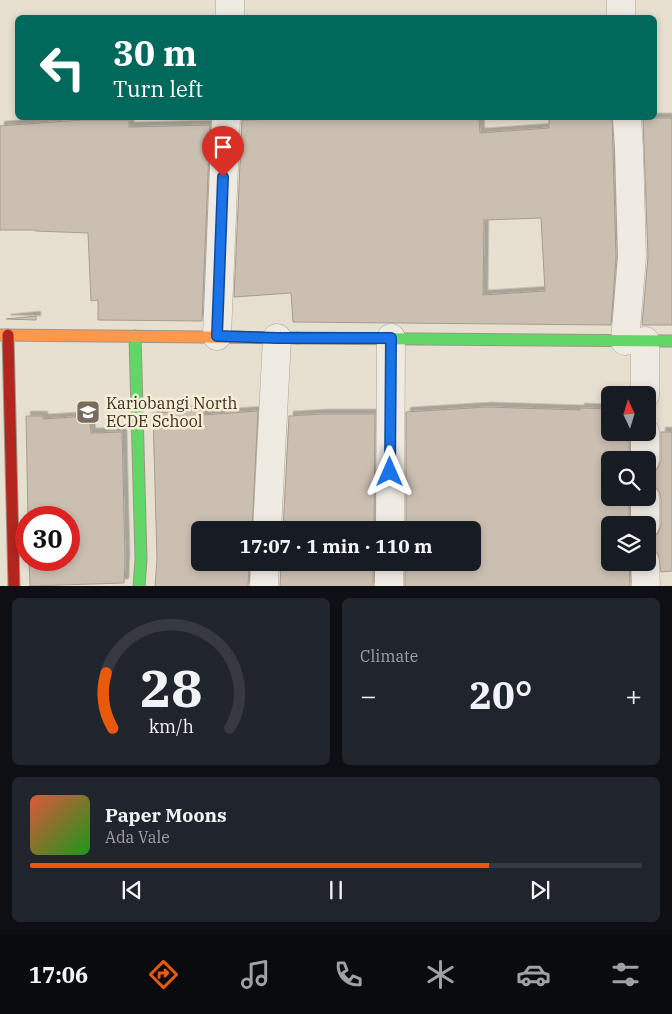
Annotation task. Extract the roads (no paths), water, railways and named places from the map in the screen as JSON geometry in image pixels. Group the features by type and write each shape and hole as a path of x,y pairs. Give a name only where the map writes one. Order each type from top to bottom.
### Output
{"street":[{"path":"230,0 230,15"},
{"path":"620,0 621,15"},
{"path":"217,336 226,120"},
{"path":"627,120 630,148 635,341 643,386"},
{"path":"14,586 4,335 672,340"},
{"path":"134,336 141,559 139,586"},
{"path":"267,521 277,338"},
{"path":"390,521 391,338"},
{"path":"264,586 265,571"},
{"path":"389,571 389,586"},
{"path":"646,571 646,586"}],"place":[{"name":"Kariobangi North ECDE School","path":"88,412"}]}
